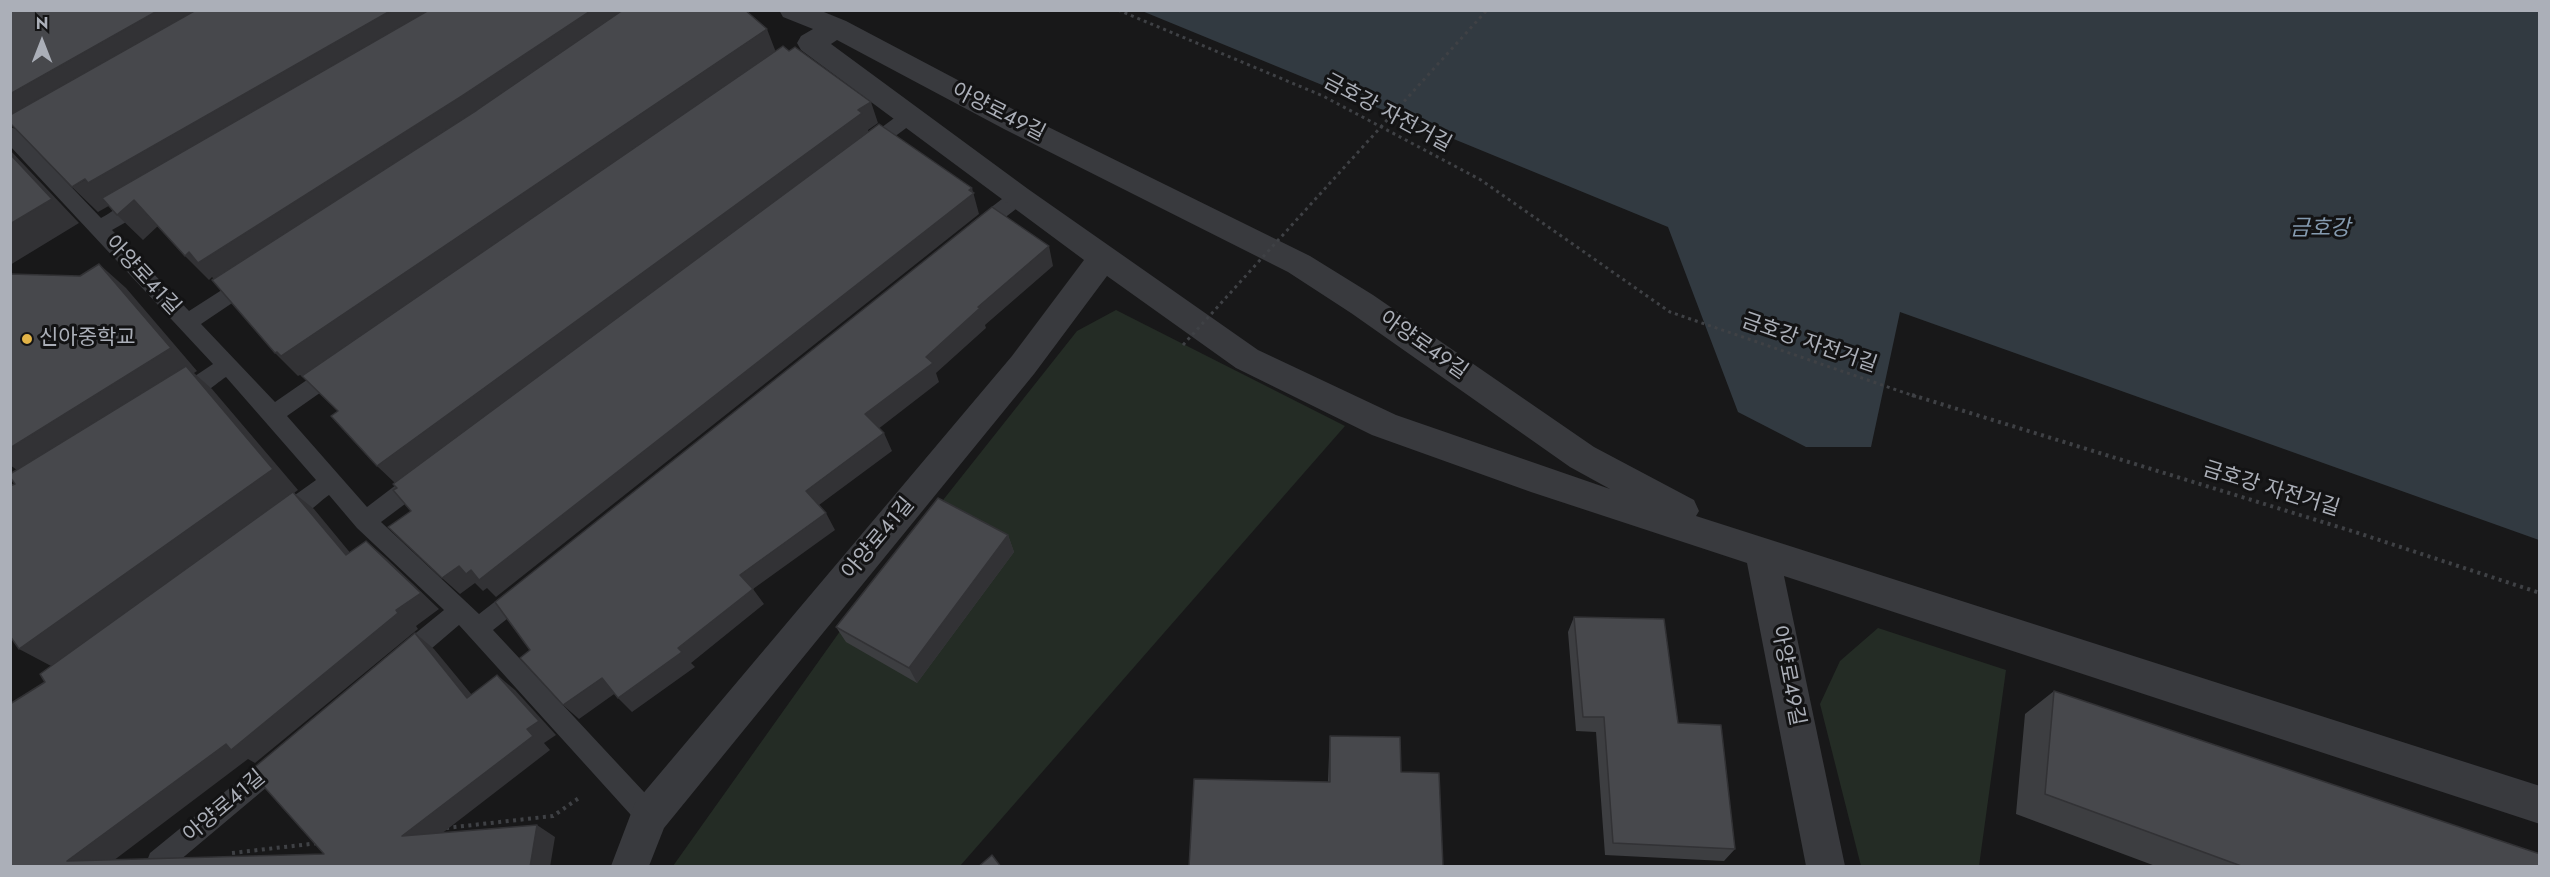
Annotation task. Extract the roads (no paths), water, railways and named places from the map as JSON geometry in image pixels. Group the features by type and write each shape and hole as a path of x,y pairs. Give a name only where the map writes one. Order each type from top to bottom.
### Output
{"street":[{"name":"아양로49길","path":"792,10 813,42 1014,122 1299,264 1362,304 1582,457 1762,553 1825,867"},
{"path":"813,42 1018,197 1247,359 1384,425 1531,478 2540,805"},
{"name":"아양로41길","path":"630,867 649,816 1023,366 1103,258"}],"lane":[{"path":"853,158 911,115"},
{"name":"아양로41길","path":"37,129 15,144 99,229 273,414 365,521 460,610 649,816"},
{"name":"아양로41길","path":"99,229 159,194"},
{"path":"962,242 1018,197"},
{"name":"아양로41길","path":"186,323 266,271"},
{"path":"273,414 351,360"},
{"path":"159,410 228,366"},
{"path":"365,521 432,471"},
{"path":"262,531 330,482"},
{"path":"477,629 543,577"},
{"path":"387,671 460,610"},
{"name":"아양로41길","path":"158,867 159,862 296,747"}],"water":[{"name":"금호강","path":"1142,11 2539,11 2539,540 1900,312 1871,447 1806,447 1738,412 1668,227"}],"place":[{"name":"신아중학교","path":"27,339"}]}
